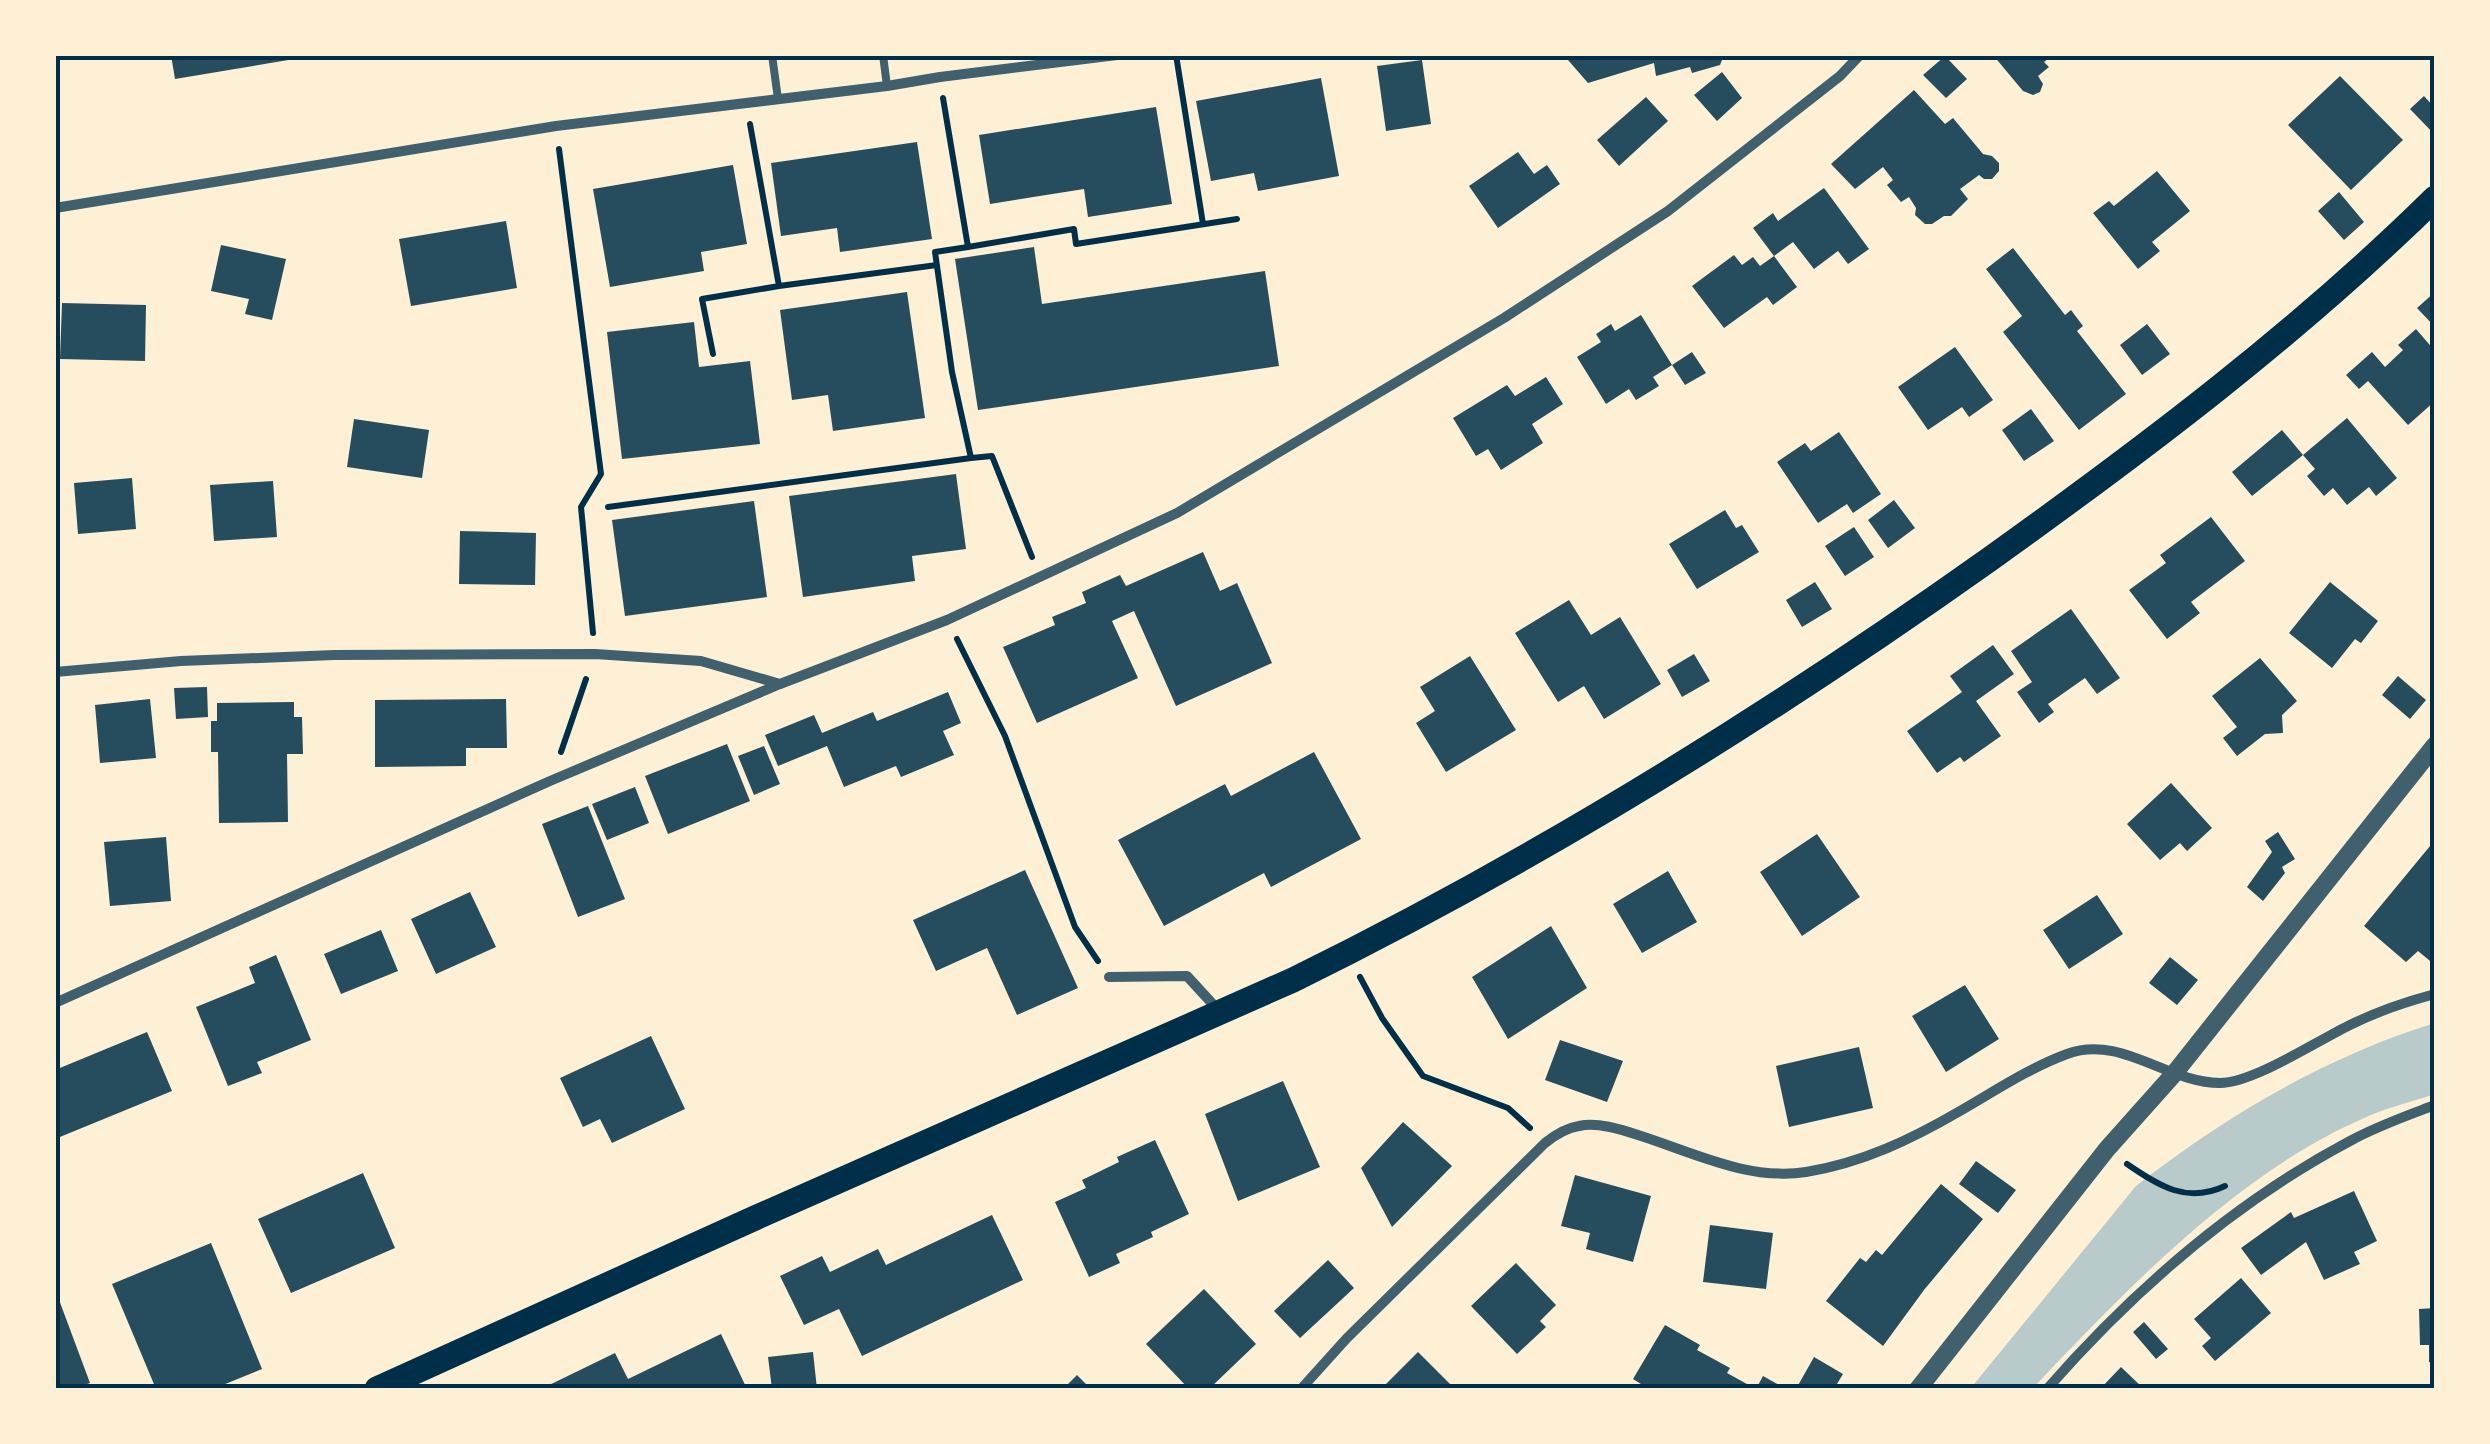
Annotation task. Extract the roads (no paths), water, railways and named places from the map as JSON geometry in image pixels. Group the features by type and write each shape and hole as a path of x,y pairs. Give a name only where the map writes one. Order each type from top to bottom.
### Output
{"main road":[{"path":"378,1389 1347,954 1607,810 1918,610 2119,465 2379,253 2435,198"}],"street":[{"path":"55,208 556,126 1117,55"},
{"path":"55,1003 550,782 780,684 947,620 1176,513 1504,318 1668,210 1840,76 1860,55"},
{"path":"55,672 181,661 334,655 595,654 701,661 780,684"},
{"path":"1918,1389 2107,1148 2173,1074 2435,745"},
{"path":"1108,976 1188,976 1221,1012"},
{"path":"1301,1389 1558,1133 1581,1125 1615,1128 1732,1167 1804,1172 1860,1159 1904,1141 2072,1052 2101,1049 2148,1061 2195,1081 2239,1082 2395,1004 2435,994"},
{"path":"2047,1389 2140,1294 2249,1204 2352,1140 2435,1105"}],"lane":[{"path":"772,55 778,100"},
{"path":"883,55 888,86"}]}
